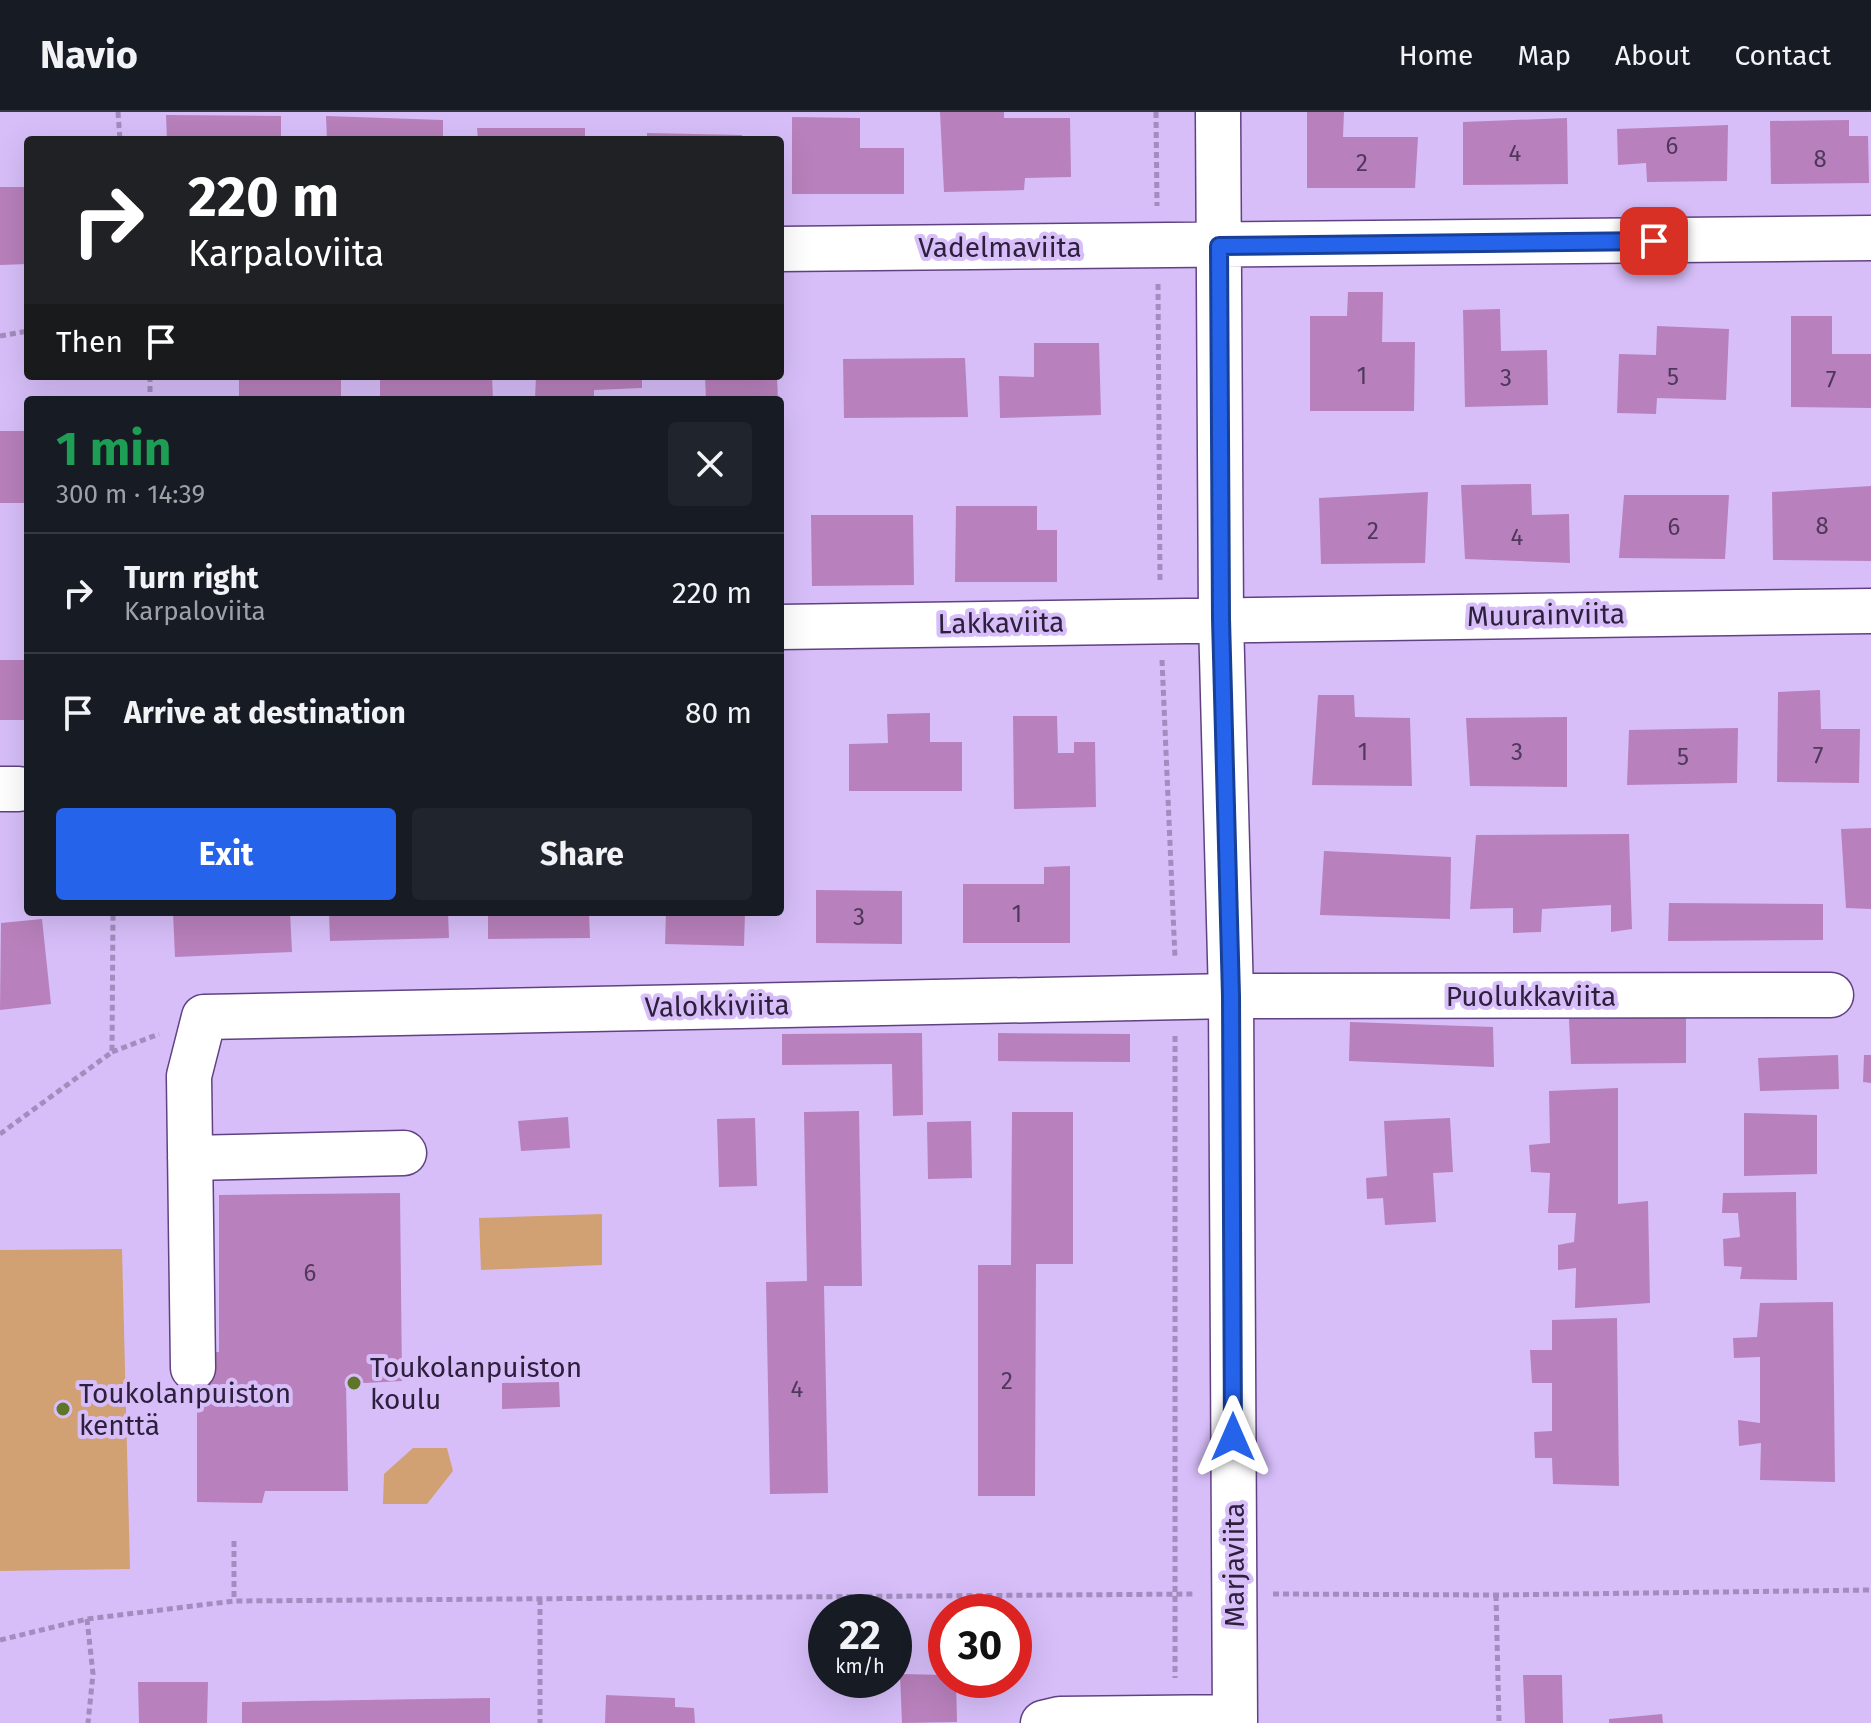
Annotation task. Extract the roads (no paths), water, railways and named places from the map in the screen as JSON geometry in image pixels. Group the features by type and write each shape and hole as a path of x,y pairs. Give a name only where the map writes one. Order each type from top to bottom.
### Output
{"street":[{"name":"Marjaviita","path":"1218,112 1221,619 1231,996 1235,1720"},
{"name":"Vadelmaviita","path":"784,249 1871,238"},
{"name":"Muurainviita","path":"1221,619 1871,611"},
{"name":"Lakkaviita","path":"784,627 1221,619"},
{"name":"Puolukkaviita","path":"1231,996 1831,995"},
{"name":"Valokkiviita","path":"190,1158 189,1076 204,1017 1231,996"},
{"path":"193,1368 190,1158 404,1153"},
{"path":"1043,1723 1060,1719 1175,1717 1235,1720"}],"place":[{"name":"Toukolanpuiston koulu","path":"354,1383"},
{"name":"Toukolanpuiston kenttä","path":"63,1409"}]}
